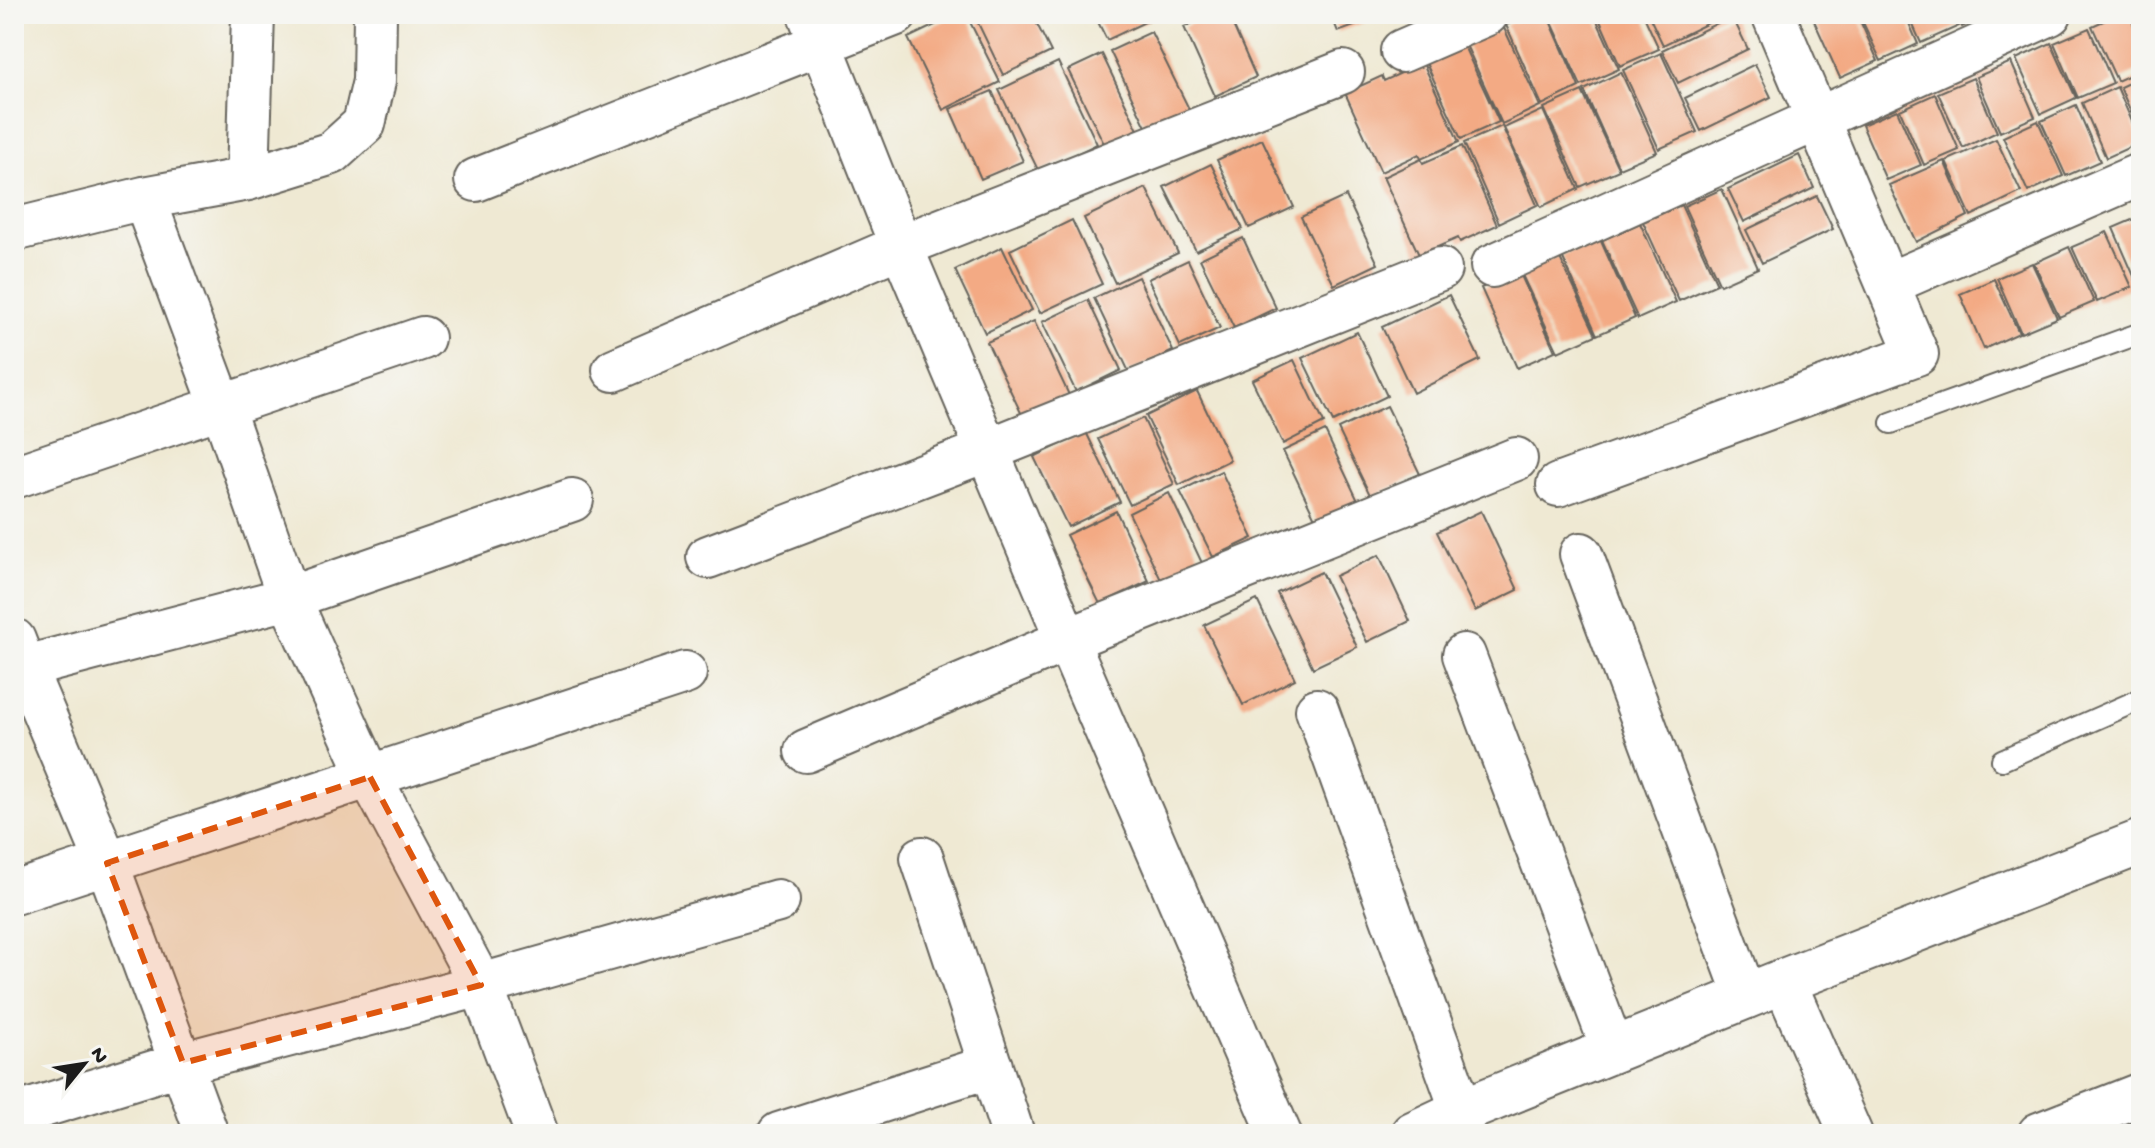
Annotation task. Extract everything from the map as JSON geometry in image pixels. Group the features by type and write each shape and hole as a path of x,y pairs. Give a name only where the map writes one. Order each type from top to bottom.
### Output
{"street":[{"path":"248,179 253,14"},
{"path":"14,230 144,198 248,179 332,153 364,124 374,81 375,14"},
{"path":"476,180 815,28 896,14"},
{"path":"1402,51 1487,14"},
{"path":"1558,485 1917,354 1773,14"},
{"path":"1492,266 2050,14"},
{"path":"815,28 901,246 1280,1134"},
{"path":"614,370 901,246 1343,72"},
{"path":"1888,284 2141,174"},
{"path":"144,198 289,598 370,777 481,985 537,1134"},
{"path":"708,557 988,450 1440,269"},
{"path":"14,477 423,338"},
{"path":"806,751 1067,640 1516,459"},
{"path":"207,1134 107,863 17,658 289,598 572,500"},
{"path":"1581,554 1765,989 1851,1134"},
{"path":"1464,655 1613,1050"},
{"path":"14,893 685,673"},
{"path":"1317,710 1462,1111"},
{"path":"1413,1134 1462,1111 1765,989 2141,842"},
{"path":"922,858 1013,1134"},
{"path":"14,1115 183,1063 481,985 778,901"},
{"path":"779,1134 991,1066"},
{"path":"2039,1134 2141,1094"}],"lane":[{"path":"1891,423 2141,333"},
{"path":"2002,760 2141,699"}],"highlighted area":[{"path":"370,777 481,985 183,1063 107,863"}],"building":[{"path":"958,14 966,14 1000,82 943,110 908,38"},
{"path":"986,14 1032,14 1051,52 1003,75 976,19"},
{"path":"1094,14 1162,14 1107,40"},
{"path":"1212,14 1228,14 1256,77 1215,96 1184,27"},
{"path":"1331,14 1364,14 1368,21 1338,32"},
{"path":"1531,14 1547,14 1579,87 1542,105 1506,25"},
{"path":"1548,14 1594,14 1619,69 1581,86"},
{"path":"1597,14 1643,14 1659,49 1620,66"},
{"path":"1648,14 1727,14 1663,45"},
{"path":"1811,14 1857,14 1878,61 1840,78"},
{"path":"1859,14 1905,14 1918,44 1881,61"},
{"path":"1908,14 1954,14 1959,26 1921,43"},
{"path":"1957,14 1989,14 1962,27"},
{"path":"2119,14 2129,14 2141,42 2141,70 2117,81 2092,26"},
{"path":"1732,16 1748,49 1678,83 1662,50"},
{"path":"1504,28 1540,106 1502,124 1466,45"},
{"path":"2089,28 2113,83 2078,98 2054,43"},
{"path":"1151,32 1189,109 1147,129 1110,51"},
{"path":"2051,43 2076,98 2041,114 2016,59"},
{"path":"1463,44 1499,122 1461,139 1425,61"},
{"path":"1661,53 1697,132 1659,149 1623,70"},
{"path":"1102,54 1139,132 1106,148 1068,70"},
{"path":"1058,62 1097,144 1039,172 999,90"},
{"path":"2011,62 2035,117 2000,132 1976,77"},
{"path":"1423,63 1459,142 1421,159 1419,154 1381,172 1345,93 1382,76 1384,81"},
{"path":"1755,64 1771,97 1701,131 1685,98"},
{"path":"1621,72 1657,152 1619,168 1584,90"},
{"path":"2141,77 2141,135 2120,87"},
{"path":"1973,78 1997,132 1963,148 1938,93"},
{"path":"2117,87 2141,142 2106,158 2082,103"},
{"path":"992,91 1023,161 981,179 950,109"},
{"path":"1582,91 1619,170 1580,187 1544,108"},
{"path":"1935,94 1959,150 1924,165 1900,110"},
{"path":"2076,105 2100,161 2066,176 2041,121"},
{"path":"1543,110 1578,189 1541,207 1504,128"},
{"path":"1897,110 1921,165 1886,180 1862,125"},
{"path":"2038,121 2063,176 2028,192 2003,137"},
{"path":"1502,126 1537,205 1499,223 1464,143"},
{"path":"1262,139 1294,207 1249,228 1217,160"},
{"path":"1996,139 2021,192 1971,216 1946,161"},
{"path":"1462,146 1497,225 1460,242 1458,238 1419,255 1383,177 1421,159 1423,163"},
{"path":"1799,155 1814,188 1744,222 1728,189"},
{"path":"1944,161 1968,216 1916,242 1889,185"},
{"path":"1211,164 1243,229 1196,251 1164,187"},
{"path":"1146,188 1178,253 1115,283 1084,218"},
{"path":"1722,189 1758,268 1720,285 1684,206"},
{"path":"1346,196 1378,264 1334,285 1301,217"},
{"path":"1817,196 1833,229 1762,263 1746,230"},
{"path":"1681,205 1717,284 1679,301 1643,222"},
{"path":"2141,216 2141,282 2137,283 2113,228"},
{"path":"1072,220 1102,284 1040,313 1010,250"},
{"path":"1640,223 1676,302 1638,319 1602,240"},
{"path":"2107,232 2132,287 2097,302 2072,247"},
{"path":"1243,238 1276,308 1234,328 1200,259"},
{"path":"1600,239 1635,318 1597,335 1562,256"},
{"path":"1002,247 1032,310 985,333 955,270"},
{"path":"2069,247 2094,302 2059,317 2034,263"},
{"path":"1559,256 1596,335 1558,352 1521,273"},
{"path":"1188,260 1220,328 1180,346 1148,279"},
{"path":"2032,263 2057,318 2021,333 1997,278"},
{"path":"1519,271 1555,351 1517,368 1481,288"},
{"path":"1138,277 1173,351 1129,372 1094,298"},
{"path":"1994,279 2019,333 1984,349 1960,294"},
{"path":"1449,295 1480,360 1413,393 1382,327"},
{"path":"1088,300 1121,370 1076,392 1042,322"},
{"path":"1034,321 1069,395 1023,417 987,342"},
{"path":"1357,332 1387,396 1333,422 1302,358"},
{"path":"1294,360 1324,423 1283,444 1252,380"},
{"path":"1197,391 1230,460 1179,485 1146,416"},
{"path":"1387,406 1420,474 1371,497 1338,429"},
{"path":"1143,418 1174,484 1130,505 1098,439"},
{"path":"1325,431 1359,503 1317,522 1283,451"},
{"path":"1086,432 1120,502 1068,527 1034,457"},
{"path":"1221,471 1253,538 1213,557 1180,491"},
{"path":"1169,493 1202,563 1162,582 1129,513"},
{"path":"1116,511 1149,581 1100,604 1066,535"},
{"path":"1481,511 1518,590 1475,611 1437,532"},
{"path":"1379,555 1410,621 1367,642 1335,576"},
{"path":"1321,572 1357,647 1313,668 1277,593"},
{"path":"1257,600 1295,679 1243,705 1204,625"}]}
